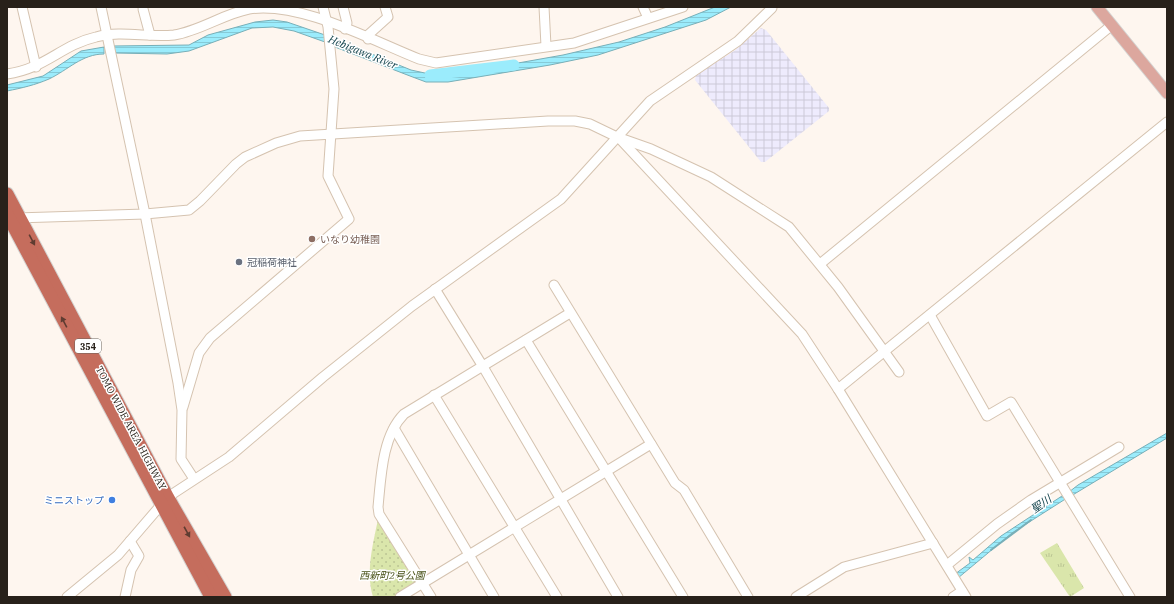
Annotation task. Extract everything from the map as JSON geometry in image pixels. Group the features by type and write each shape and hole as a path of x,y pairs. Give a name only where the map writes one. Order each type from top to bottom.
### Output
{"highway":[{"name":"TOMO WIDE AREA HIGHWAY","path":"7,194 11,217 164,501 211,597"},
{"name":"TOMO WIDE AREA HIGHWAY","path":"164,501 225,597"}],"main road":[{"path":"1097,7 1167,93"}],"street":[{"path":"22,7 36,67"},
{"path":"101,7 145,214 178,383 182,410 181,459 194,479"},
{"path":"182,410 199,353 210,338 349,219 328,176 334,89 324,7"},
{"path":"343,7 347,23 345,29"},
{"path":"368,39 368,35 373,29 388,17 385,7"},
{"path":"544,7 546,46"},
{"path":"643,7 648,18"},
{"path":"7,74 36,67 74,44 107,37 150,35 166,36 182,33 237,10 277,8 345,29 419,59 436,63 574,43 683,7"},
{"path":"143,8 150,35"},
{"path":"67,597 118,555 164,501 194,479 229,457 322,377 435,289 566,193 650,101 738,41 772,8"},
{"path":"820,264 1112,25"},
{"path":"11,217 145,214 189,210 245,157 276,143 300,136 548,120 575,121 590,124 617,137 651,149 712,176 789,227 820,264 900,372"},
{"path":"838,389 1167,122"},
{"path":"617,137 794,324 838,389 963,592 953,597"},
{"path":"554,285 675,483 684,490 748,597"},
{"path":"435,289 482,365 618,597"},
{"path":"430,597 379,514 378,507 388,445 394,428 404,414 482,365 570,313"},
{"path":"930,314 987,416 1011,402 1130,597"},
{"path":"526,340 605,473 683,597"},
{"path":"434,395 557,597"},
{"path":"394,428 468,556 494,597"},
{"path":"400,597 651,444"},
{"path":"948,567 997,524 1119,446"},
{"path":"125,597 131,570 139,556 130,541"},
{"path":"796,597 844,566 934,543"}],"shaded area":[{"path":"761,28 766,30 829,108 829,111 765,162 761,162 695,80 696,75 734,51"}],"green space":[{"name":"西新町2号公園","path":"379,514 422,583 400,597 373,597 370,566"},
{"path":"1057,543 1084,588 1070,597 1040,553"}],"water":[{"path":"715,7 731,7 706,20 598,55 550,65 448,82 426,82 335,47 335,39 411,70 434,75 473,71 563,55 619,42 665,27"},
{"path":"273,20 287,22 325,35 325,42 294,31 273,27 252,28 189,51 167,54 114,53 112,46 189,45 208,35 255,22"},
{"path":"104,47 104,54 89,57 75,63 49,79 7,91 7,85 43,76 81,51"},
{"path":"1167,433 1167,438 1071,496 1069,492 1078,485"},
{"path":"1065,494 1067,498 1012,533 958,578 955,574 970,563 969,557 973,560 1001,536"}],"waterway":[{"name":"Hebigawa River","path":"430,75 514,65"},
{"name":"聖川","path":"991,550 1031,520"}],"place":[{"name":"いなり幼稚園","path":"312,239"},
{"name":"冠稲荷神社","path":"239,262"},
{"name":"ミニストップ","path":"112,500"}]}
